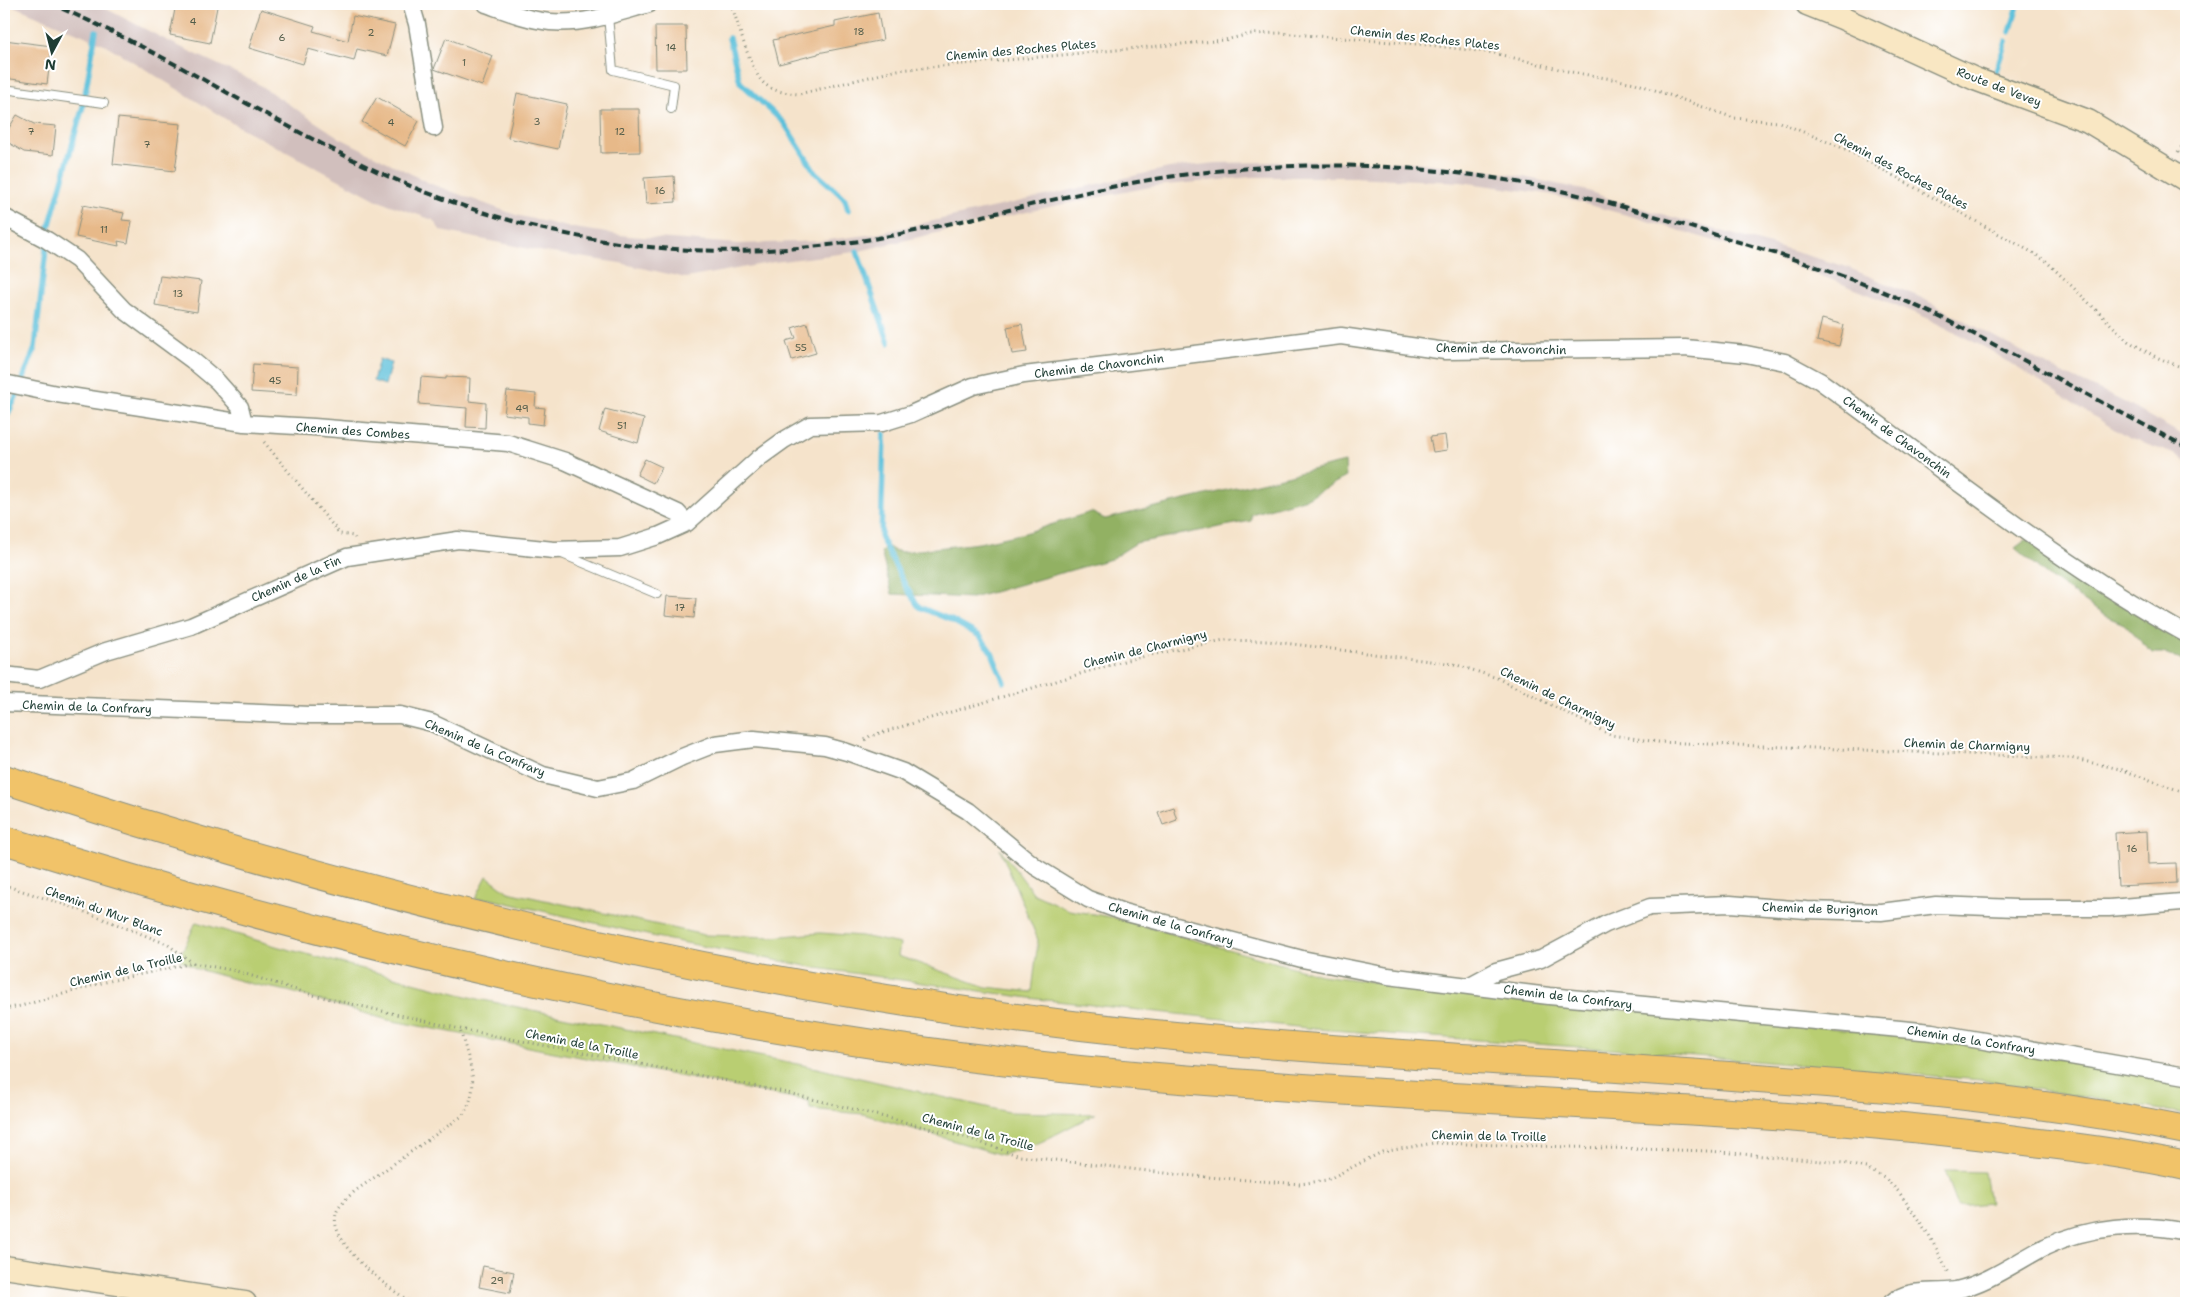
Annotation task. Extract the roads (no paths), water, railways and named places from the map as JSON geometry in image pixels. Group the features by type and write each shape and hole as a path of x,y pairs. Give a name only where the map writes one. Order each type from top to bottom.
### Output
{"highway":[{"path":"4,779 182,836 394,897 670,959 870,996 1145,1033 1393,1054 1827,1083 1930,1093 2082,1113 2186,1130"},
{"path":"4,840 183,894 390,950 658,1008 853,1041 1058,1067 1243,1084 1749,1114 1940,1130 2104,1151 2186,1166"}],"main road":[{"name":"Route de Vevey","path":"1807,4 1975,79 2088,121 2186,180"},
{"path":"4,1267 245,1303"}],"street":[{"path":"411,4 417,24 434,128"},
{"path":"486,4 512,13 550,22 591,20 649,4"},
{"path":"4,217 47,240 77,260 124,310 192,360 217,381 240,407 244,423"},
{"name":"Chemin de Chavonchin","path":"687,523 759,458 784,440 810,426 882,423 910,414 973,386 1024,375 1341,336 1445,350 1685,348 1769,357 1802,369 1844,397 2055,553 2134,605 2186,634"},
{"name":"Chemin des Combes","path":"4,383 57,394 244,423 508,443 565,461 678,513 687,523"},
{"name":"Chemin de la Fin","path":"4,675 39,679 106,652 191,626 347,557 458,540 554,550 620,548 658,536 687,523"},
{"name":"Chemin de la Confrary","path":"4,703 310,715 400,715 432,723 543,775 598,788 633,781 682,757 715,744 754,739 826,746 904,772 968,812 1036,867 1088,899 1123,912 1302,959 1388,976 1629,1004 1932,1032 2186,1076"},
{"name":"Chemin de Burignon","path":"1470,985 1496,971 1541,959 1606,924 1650,907 1730,904 1806,910 1881,912 1936,905 2016,908 2109,908 2182,902 2186,900"},
{"path":"1890,1303 1898,1296 1917,1292 1956,1290 1985,1280 2045,1247 2083,1233 2109,1228 2136,1227 2157,1227 2186,1232"}],"lane":[{"path":"608,16 613,70 674,85 671,109"},
{"path":"4,90 104,103"},
{"path":"554,550 656,594"}],"water":[{"path":"379,359 391,363 385,385 373,381"}],"waterway":[{"path":"2010,32 2017,9"},
{"path":"4,422 35,348 48,231 83,106 96,31"},
{"path":"729,38 740,82 784,123 815,172 845,199 848,210"},
{"path":"1995,74 2006,41"},
{"path":"857,251 889,343"},
{"path":"884,434 881,538 906,587 919,607 951,620 980,636 992,653 1004,682"}],"railway":[{"path":"51,4 94,23 177,65 341,154 413,187 505,219 568,234 632,245 669,249 742,251 852,242 924,229 1090,191 1156,179 1190,174 1274,167 1317,165 1402,168 1486,177 1528,184 1621,206 1810,265 1882,291 1967,330 2186,447"}]}
